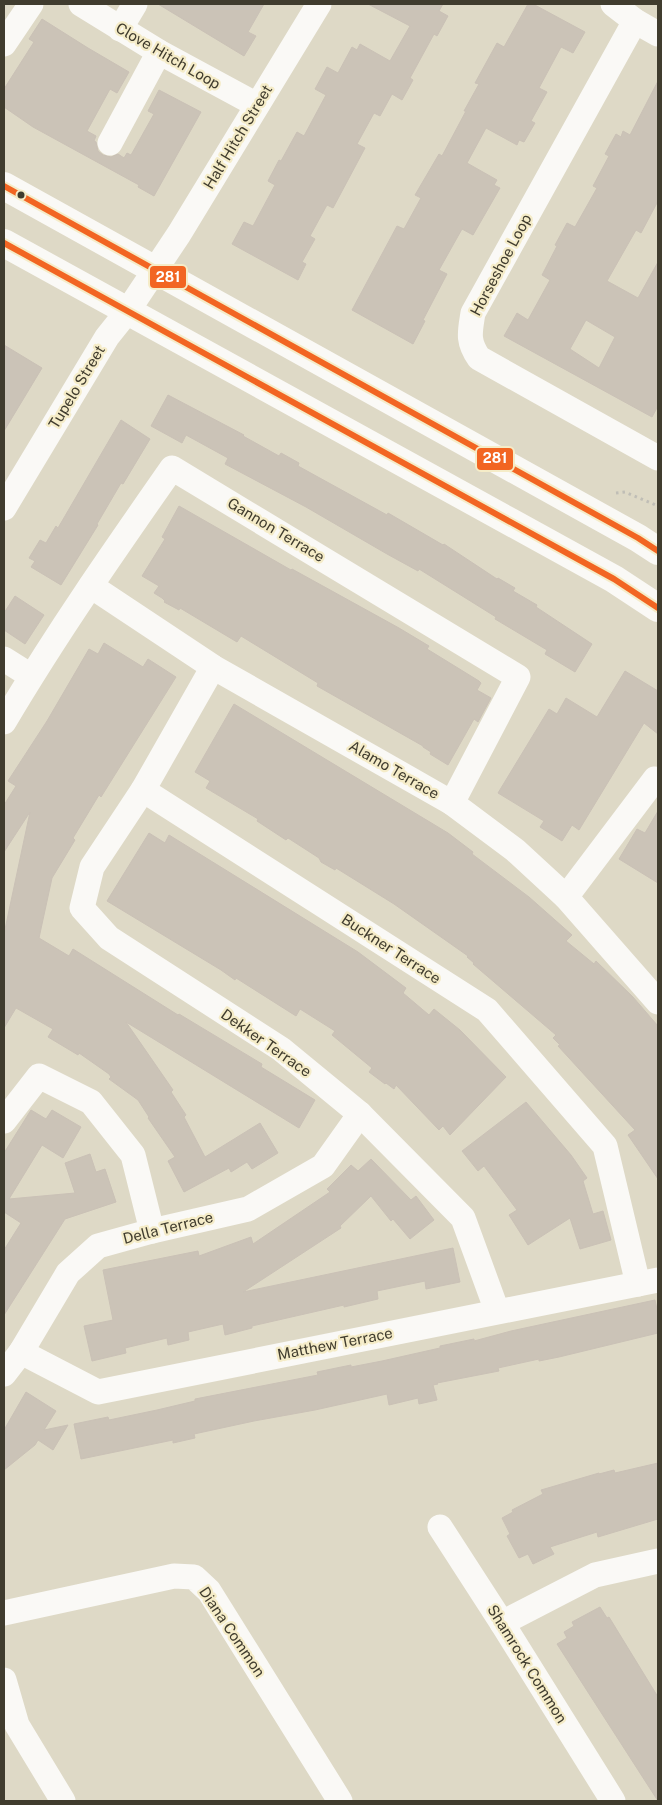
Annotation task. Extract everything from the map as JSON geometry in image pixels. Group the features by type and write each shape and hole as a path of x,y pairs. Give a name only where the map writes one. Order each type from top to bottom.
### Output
{"main road":[{"path":"4,186 638,538 658,551"},
{"path":"4,243 614,579 658,608"}],"street":[{"path":"4,44 31,4"},
{"name":"Clove Hitch Loop","path":"81,4 159,52 257,106"},
{"path":"120,29 135,4"},
{"name":"Half Hitch Street","path":"155,270 184,227 319,4"},
{"path":"614,4 635,21 658,34"},
{"name":"Horseshoe Loop","path":"635,21 473,313 470,331 472,348 479,358 658,458"},
{"path":"110,143 159,52"},
{"name":"Tupelo Street","path":"4,508 107,337 127,312 155,270"},
{"name":"Gannon Terrace","path":"4,722 31,676 90,586 172,468 518,677 452,803"},
{"name":"Alamo Terrace","path":"90,586 213,667 452,803 514,850 566,897 658,1002"},
{"path":"4,659 31,676"},
{"path":"143,790 213,667"},
{"path":"566,897 655,779 658,782"},
{"name":"Dekker Terrace","path":"143,790 92,867 82,908 109,938 280,1049 360,1114 464,1218 497,1311"},
{"name":"Buckner Terrace","path":"143,790 487,1010 605,1146 648,1282"},
{"path":"4,1121 39,1076 91,1102 133,1156 152,1231"},
{"name":"Della Terrace","path":"4,1374 21,1352 68,1273 98,1246 152,1231 248,1209 323,1166 360,1114"},
{"name":"Matthew Terrace","path":"21,1352 98,1392 648,1282"},
{"name":"Shamrock Common","path":"440,1527 613,1801"},
{"path":"502,1623 595,1575 658,1561"},
{"name":"Diana Common","path":"4,1612 174,1576 194,1577 209,1591 340,1801"},
{"path":"4,1680 17,1725 63,1801"}],"path":[{"path":"616,493 625,492 658,506"}],"building":[{"path":"158,4 264,4 248,32 256,36 244,56"},
{"path":"368,4 443,4 439,11 448,16 437,36 434,34 410,78 413,80 402,100 392,94 380,116 374,113 357,144 365,148 333,208 327,205 310,236 315,239 302,262 306,264 298,280 232,244 244,222 253,226 275,185 268,181 297,132 304,136 326,95 315,89 327,67 338,73 352,47 357,50 360,44 390,61 410,26"},
{"path":"528,4 533,4 585,32 573,53 561,47 539,88 547,92 531,121 535,123 524,142 519,140 517,145 486,128 467,163 497,180 494,185 500,188 473,235 462,229 439,270 447,274 413,344 352,310 397,226 404,229 421,198 415,195 439,154 442,156 479,84 475,83 497,43 504,47"},
{"path":"42,19 129,72 117,93 110,89 87,131 96,136 94,141 98,151 103,155 111,157 118,154 124,158 127,153 131,155 154,114 148,111 159,90 201,112 154,196 138,187 139,185 33,127 4,107 4,89 34,42 29,39"},
{"path":"658,81 658,201 641,233 636,230 607,281 638,298 658,262 658,406 652,417 504,336 517,313 528,320 550,280 542,275 557,246 555,245 567,223 575,227 597,188 593,186 609,156 605,154 616,134 621,137 623,131 630,135","holes":["586,320 615,337 599,368 570,349"]},
{"path":"4,345 42,368 4,431"},
{"path":"168,395 244,435 279,456 281,453 299,463 298,466 444,544 497,579 515,588 513,591 537,605 536,607 592,644 575,672 545,654 547,650 495,619 496,617 419,569 418,571 306,507 225,464 228,458 186,435 182,443 151,426"},
{"path":"121,420 150,439 123,484 121,483 61,585 31,567 35,561 29,558 40,540 46,543 56,526 58,528"},
{"path":"179,506 291,570 399,628 429,646 427,649 479,681 481,683 477,690 491,698 478,722 474,719 448,765 430,754 431,752 423,746 317,686 318,683 241,636 237,642 180,608 179,610 164,602 162,598 154,593 159,586 142,576 165,539 162,537"},
{"path":"15,596 44,615 25,644 4,630 4,613"},
{"path":"104,643 143,667 148,659 176,677 101,797 99,795 52,878 39,938 69,956 73,949 178,1015 262,1064 261,1067 315,1100 299,1128 126,1022 173,1090 171,1092 186,1115 184,1117 205,1157 260,1123 278,1153 252,1169 247,1162 231,1172 229,1168 184,1192 168,1161 175,1157 138,1100 109,1079 111,1077 109,1074 79,1053 78,1055 48,1037 53,1029 16,1008 4,1028 4,934 30,812 4,852 4,805 16,786 8,781 47,721 89,649 98,654"},
{"path":"625,671 658,691 658,734 644,723 579,830 572,825 562,841 540,827 544,821 498,793 549,709 557,714 566,698 597,717"},
{"path":"234,704 448,833 473,852 472,854 529,897 572,935 566,941 594,964 596,961 633,997 658,1026 658,1179 628,1135 635,1130 558,1046 560,1045 553,1038 556,1035 473,964 468,956 394,904 336,868 335,870 321,862 319,858 288,838 286,840 257,821 258,819 206,788 210,781 195,772"},
{"path":"658,811 658,883 619,859 637,829 645,833"},
{"path":"149,833 165,843 169,835 358,952 406,988 403,993 429,1015 434,1009 460,1030 506,1077 450,1135 443,1126 439,1130 396,1085 394,1089 369,1072 372,1068 332,1035 335,1031 300,1009 296,1016 107,901"},
{"path":"526,1102 571,1155 587,1178 583,1181 593,1214 603,1211 611,1240 580,1249 570,1218 528,1245 509,1215 517,1210 484,1166 478,1171 462,1151"},
{"path":"31,1110 46,1119 52,1110 81,1127 63,1158 42,1145 9,1199 75,1193 65,1163 90,1154 96,1172 105,1169 116,1202 65,1219 4,1315 4,1250 21,1223 4,1212 4,1153"},
{"path":"371,1159 411,1200 416,1196 434,1220 410,1239 393,1219 391,1221 371,1196 340,1226 341,1228 243,1292 453,1248 460,1282 426,1289 425,1281 377,1291 378,1299 252,1326 252,1328 225,1335 223,1324 188,1332 189,1340 168,1345 167,1338 125,1348 126,1353 92,1361 84,1326 113,1320 103,1270 198,1251 199,1256 251,1237 253,1244 330,1192 327,1189 351,1165 358,1171"},
{"path":"655,1300 658,1314 658,1333 559,1357 539,1361 539,1359 498,1368 499,1371 437,1383 433,1385 437,1400 419,1404 418,1398 389,1405 387,1394 194,1434 195,1438 173,1443 173,1440 81,1459 74,1424 108,1417 109,1420 157,1410 195,1401 195,1399 318,1375 317,1372 382,1361 440,1348 440,1346 474,1339 474,1341 511,1331"},
{"path":"26,1392 56,1411 44,1430 68,1425 53,1450 38,1440 35,1445 4,1470 4,1430"},
{"path":"658,1463 658,1519 598,1537 597,1532 550,1547 554,1554 533,1564 528,1554 519,1558 507,1536 510,1534 502,1518 513,1512 512,1510 543,1494 541,1490 599,1473 614,1470 615,1473"},
{"path":"600,1607 607,1618 609,1617 658,1697 658,1801 557,1644 567,1638 564,1632 574,1626 572,1622"}],"transit line":[{"name":"281","path":"4,186 638,538 658,551"},
{"name":"281","path":"4,243 614,579 658,608"}]}
